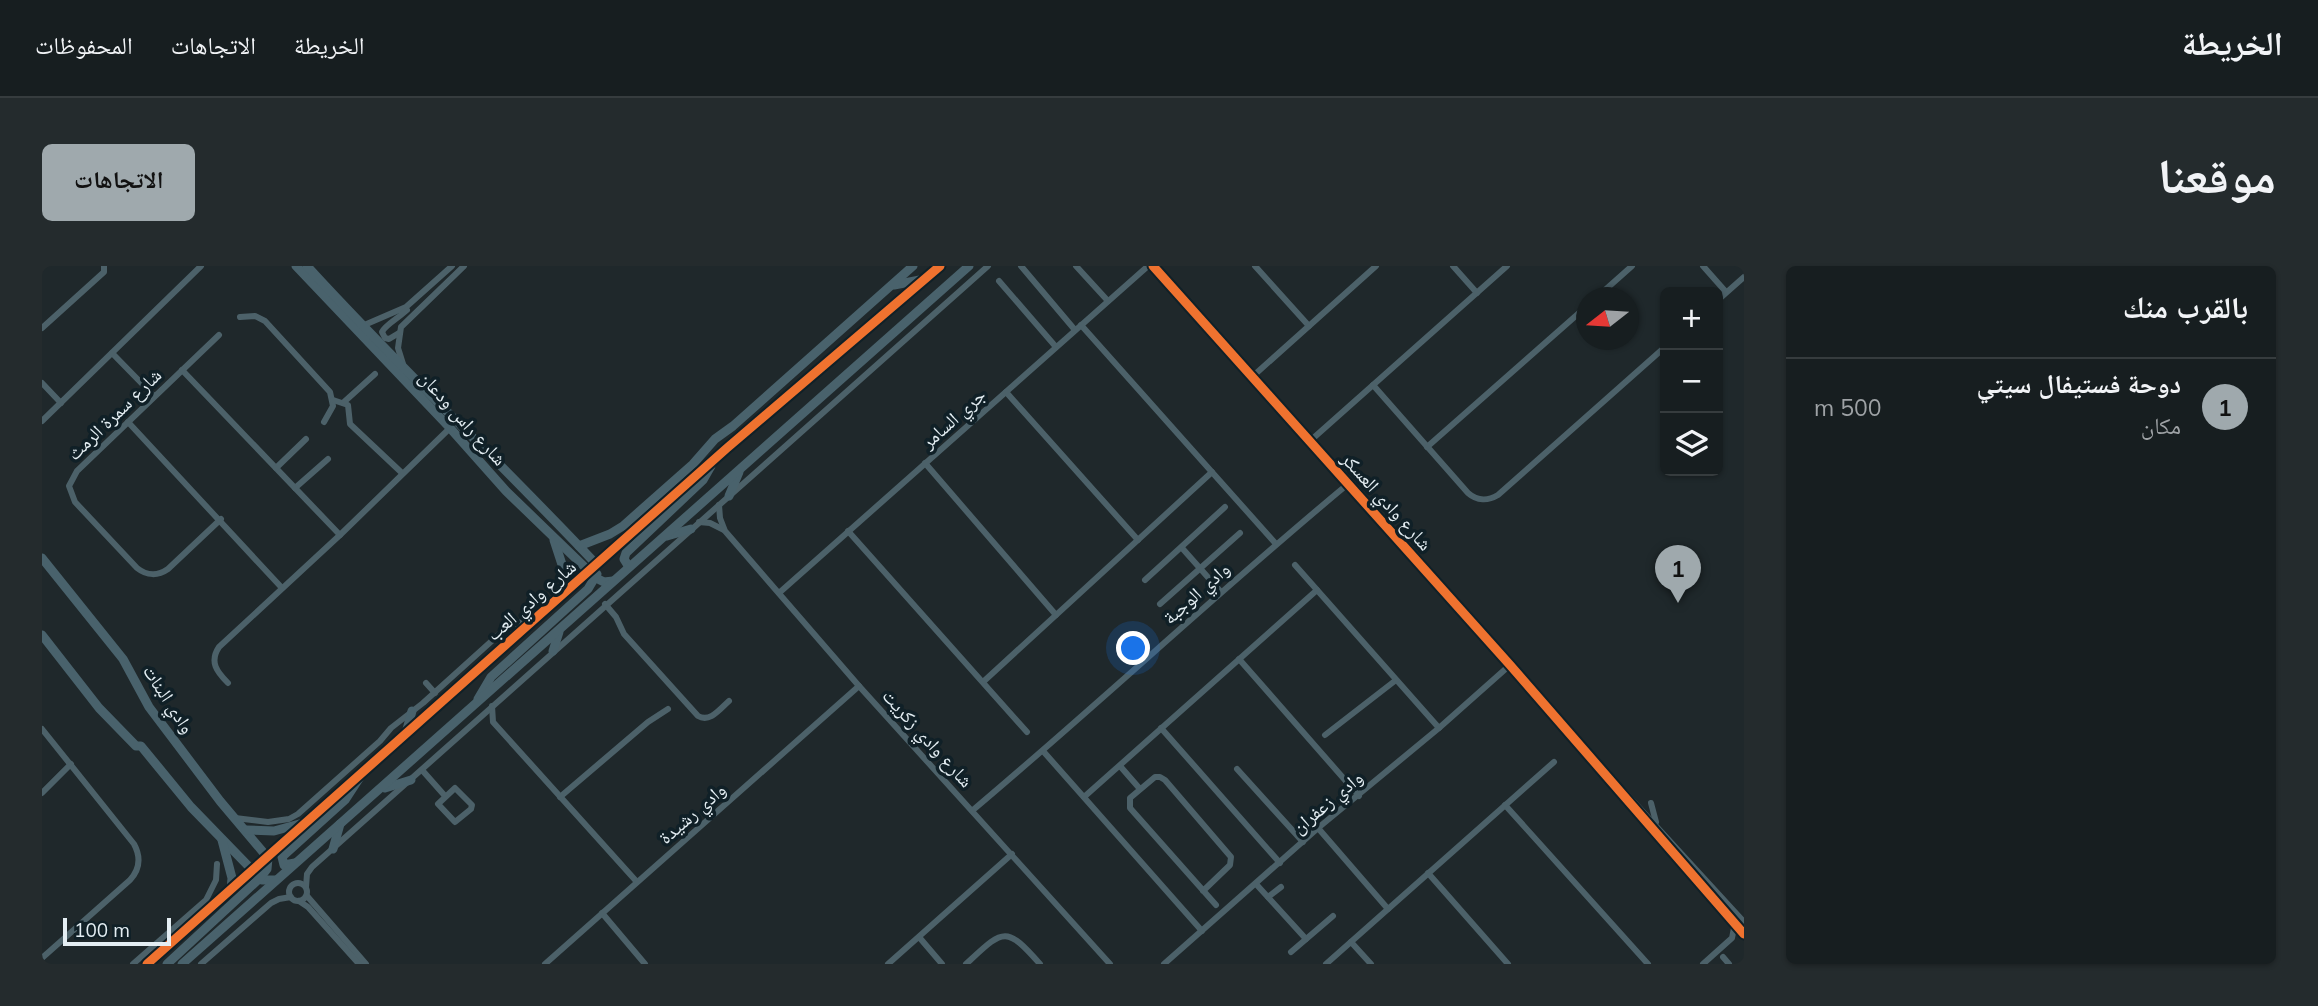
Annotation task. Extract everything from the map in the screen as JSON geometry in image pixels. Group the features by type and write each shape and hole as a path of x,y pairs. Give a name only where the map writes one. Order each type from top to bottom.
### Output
{"street":[{"path":"42,328 110,266"},
{"path":"42,421 201,266"},
{"name":"شارع راس ودعان","path":"296,266 495,479 594,572"},
{"name":"شارع راس ودعان","path":"307,266 362,326 579,546 594,572"},
{"path":"452,266 397,320 384,327 382,331 387,339 394,338 407,321 464,266"},
{"name":"شارع وادي العب","path":"579,546 610,534 629,521 715,439 913,266"},
{"name":"شارع وادي العب","path":"147,964 231,890 257,874 268,858 362,772 534,620 594,572 727,448 940,266"},
{"path":"182,964 969,266"},
{"path":"960,273 975,266"},
{"path":"366,964 307,896 306,878 310,870 605,604 988,266"},
{"path":"1021,266 1276,544"},
{"path":"1076,266 1108,301"},
{"name":"جري السامر","path":"779,593 1150,266"},
{"name":"شارع وادي العسكر","path":"1150,266 1510,665 1744,936"},
{"path":"1255,266 1309,326"},
{"path":"1252,377 1376,266"},
{"path":"1453,266 1477,293"},
{"path":"1310,441 1507,266"},
{"path":"1608,287 1632,266"},
{"path":"1703,266 1726,292"},
{"path":"1723,295 1744,276"},
{"path":"891,285 926,279"},
{"path":"999,281 1056,347"},
{"path":"362,326 396,313 415,300"},
{"path":"240,317 255,316 265,321 330,392 333,400 332,411 324,422"},
{"path":"1427,447 1576,316"},
{"path":"399,333 399,354 408,372"},
{"name":"شارع سمرة الرمث","path":"219,335 73,475 69,486 75,502 138,568 149,574 165,572 221,519"},
{"path":"1373,385 1471,496 1483,500 1495,497 1660,350"},
{"path":"112,353 154,396"},
{"path":"182,370 340,535"},
{"path":"344,402 375,374"},
{"path":"42,383 61,403"},
{"path":"1006,392 1138,540"},
{"path":"333,400 344,402 349,407 349,424 402,473"},
{"path":"128,422 221,519 282,588"},
{"path":"228,683 216,669 216,652 450,428"},
{"path":"276,468 306,439"},
{"path":"700,456 727,448"},
{"path":"295,488 328,459"},
{"path":"629,567 624,559 626,552 704,480 713,461"},
{"path":"925,463 1056,615"},
{"path":"729,496 740,468"},
{"path":"983,682 1212,472"},
{"name":"وادي الوجبة","path":"973,810 1348,484"},
{"name":"شارع وادي زكريت","path":"719,505 725,531"},
{"path":"1145,580 1224,508"},
{"path":"621,544 629,521"},
{"name":"شارع وادي زكريت","path":"699,522 716,524 725,531 859,686 1110,964"},
{"path":"662,538 691,529"},
{"path":"848,531 1027,732"},
{"path":"1160,604 1240,533"},
{"path":"552,535 570,589"},
{"path":"1182,548 1221,592"},
{"name":"وادي البنات","path":"42,558 122,659 149,707 220,802 268,858"},
{"path":"1295,565 1439,728"},
{"path":"478,702 491,677 588,589 594,572 604,582 613,582"},
{"path":"1084,797 1317,590"},
{"path":"605,604 616,617 624,634 698,716 705,719 711,717 729,701"},
{"path":"235,818 278,821 298,814 380,741 390,728 435,693 509,627 534,620"},
{"path":"553,651 559,631"},
{"path":"42,635 99,708 136,746 141,746 222,840 257,874 272,881 279,878"},
{"path":"1239,659 1359,796"},
{"name":"وادي زعفران","path":"1164,964 1318,828 1359,796 1510,665"},
{"path":"1325,735 1396,680"},
{"path":"426,683 435,693"},
{"name":"وادي رشيدة","path":"545,964 859,686"},
{"path":"492,706 493,722 637,882"},
{"path":"560,797 648,722 668,709"},
{"path":"406,734 412,711"},
{"path":"477,720 493,722"},
{"path":"42,729 134,844 139,863 130,880 42,958"},
{"path":"1161,729 1280,863"},
{"path":"1043,751 1202,931"},
{"path":"1326,964 1554,762"},
{"name":"شارع وادي العسكر","path":"1593,762 1601,767 1744,922"},
{"path":"42,793 71,764"},
{"path":"1120,766 1140,789"},
{"path":"1237,769 1303,842"},
{"path":"422,770 445,796"},
{"path":"296,863 286,865 281,859 345,800 362,772"},
{"path":"1203,891 1230,865 1230,854 1163,778 1155,777 1130,798 1130,808 1203,891 1216,905"},
{"path":"380,789 411,780"},
{"path":"457,788 472,803 472,808 453,822 438,806 445,796 457,788"},
{"path":"1651,803 1653,816 1660,830"},
{"path":"1505,806 1648,964"},
{"path":"246,830 274,831 308,821"},
{"path":"332,849 340,824"},
{"path":"1318,828 1388,909"},
{"path":"222,840 232,878 231,890"},
{"path":"888,964 1012,854"},
{"path":"133,964 206,900 216,880 217,863"},
{"path":"1429,873 1508,964"},
{"path":"167,964 257,874"},
{"path":"291,897 289,891 295,883 306,887"},
{"path":"1256,884 1306,939"},
{"path":"1268,897 1281,887"},
{"path":"299,901 307,896"},
{"path":"201,964 271,903 291,897 308,907 359,964"},
{"path":"602,913 645,964"},
{"path":"1291,952 1333,916"},
{"path":"1703,964 1729,941 1734,933 1735,923"},
{"path":"966,964 995,939 1007,936 1019,940 1040,964"},
{"path":"1729,941 1744,936"},
{"path":"919,937 942,964"},
{"path":"1351,942 1371,964"},
{"path":"1723,957 1730,964"}],"cycle path":[{"path":"147,964 727,448 940,266"},
{"path":"1153,266 1510,665 1744,934"}],"place":[{"name":"دوحة فستيفال سيتي","path":"1678,603"}]}
